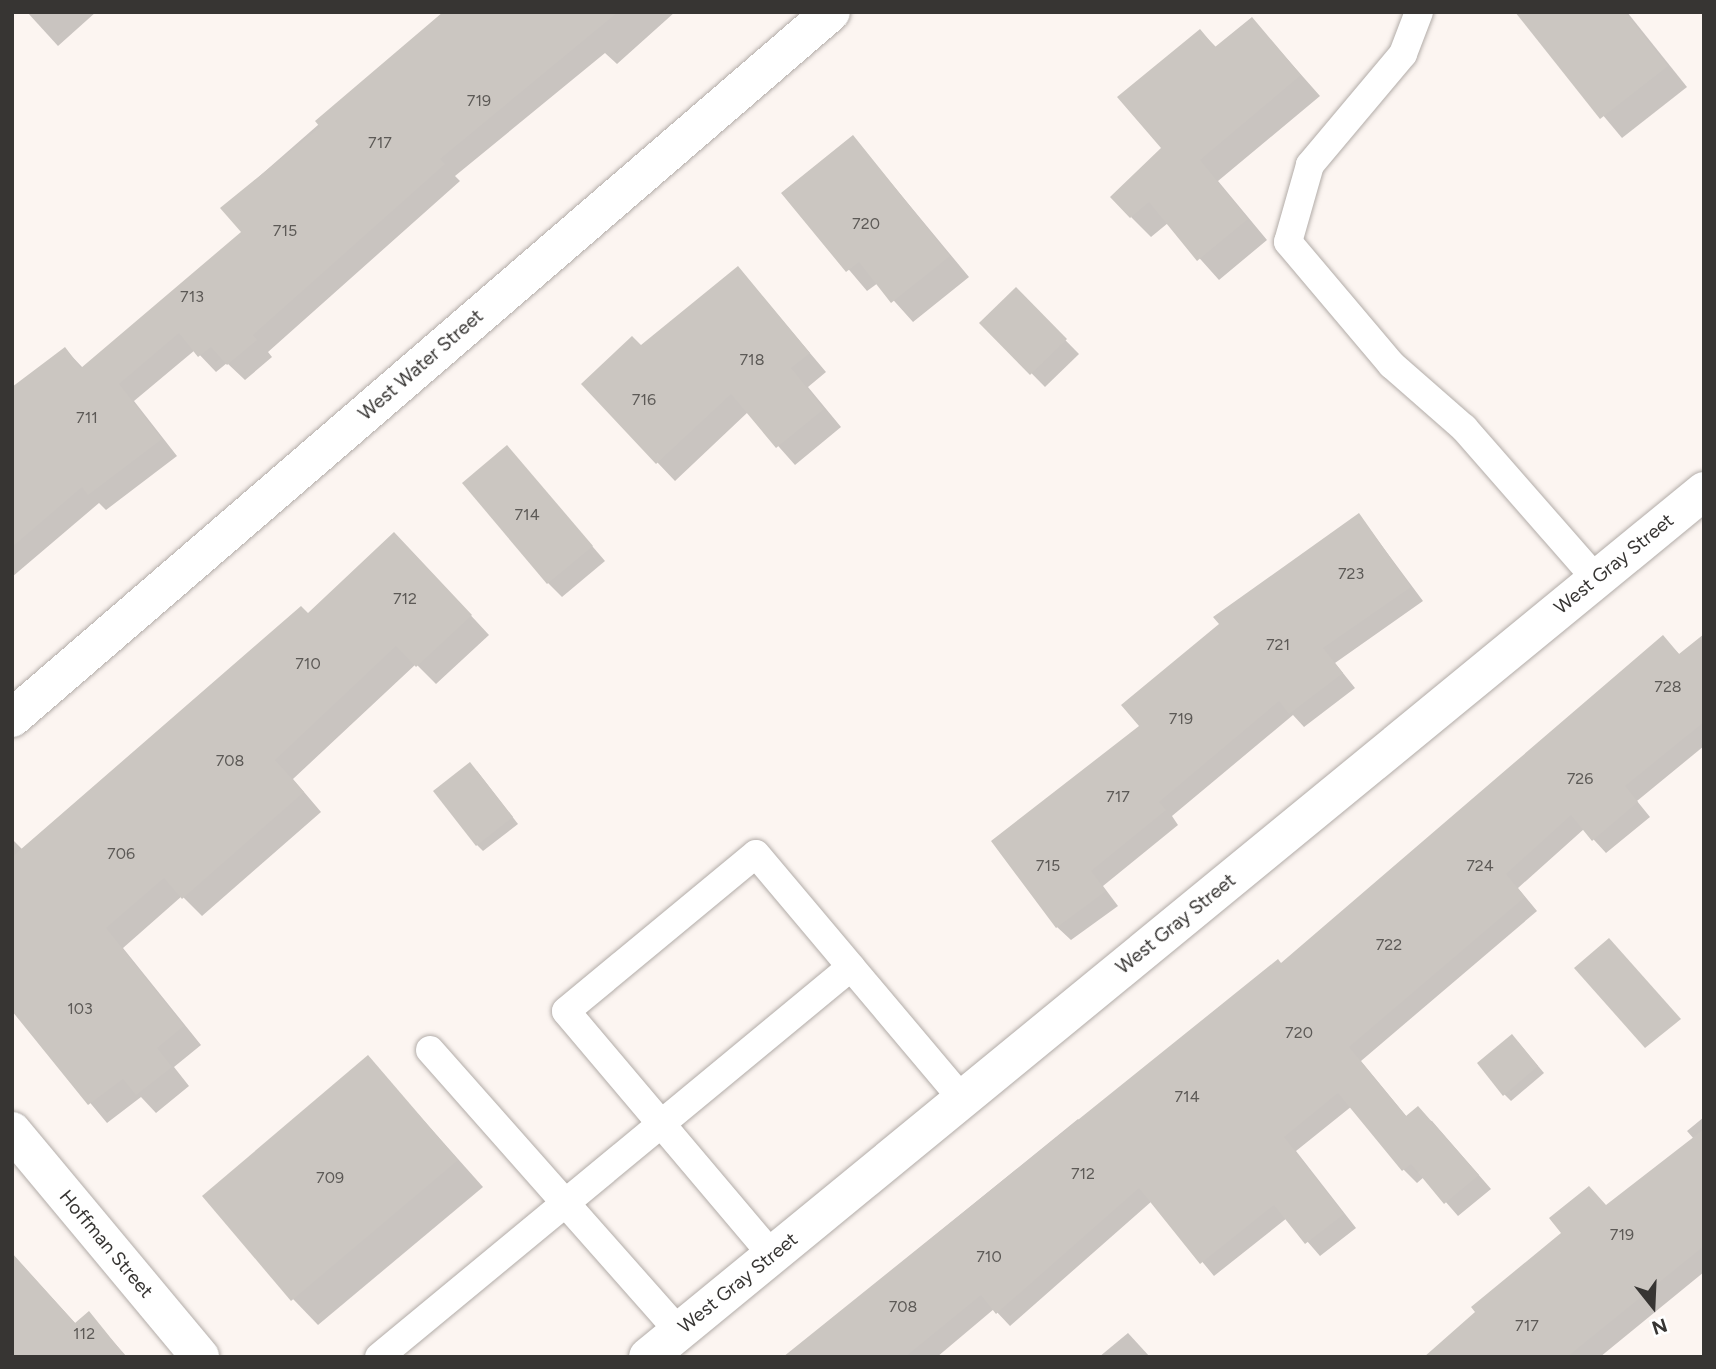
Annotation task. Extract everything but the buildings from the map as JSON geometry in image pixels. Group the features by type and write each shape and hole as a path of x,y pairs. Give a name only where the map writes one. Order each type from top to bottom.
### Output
{"street":[{"name":"West Water Street","path":"12,718 831,12"},
{"name":"West Gray Street","path":"648,1357 1704,491"},
{"name":"Hoffman Street","path":"12,1131 200,1357"}],"lane":[{"path":"1419,12 1403,54 1310,165 1288,242 1392,365 1464,428 1596,579"},
{"path":"772,1255 566,1011 756,854 962,1099"},
{"path":"379,1357 851,967"},
{"path":"430,1050 568,1201 679,1331"}]}
